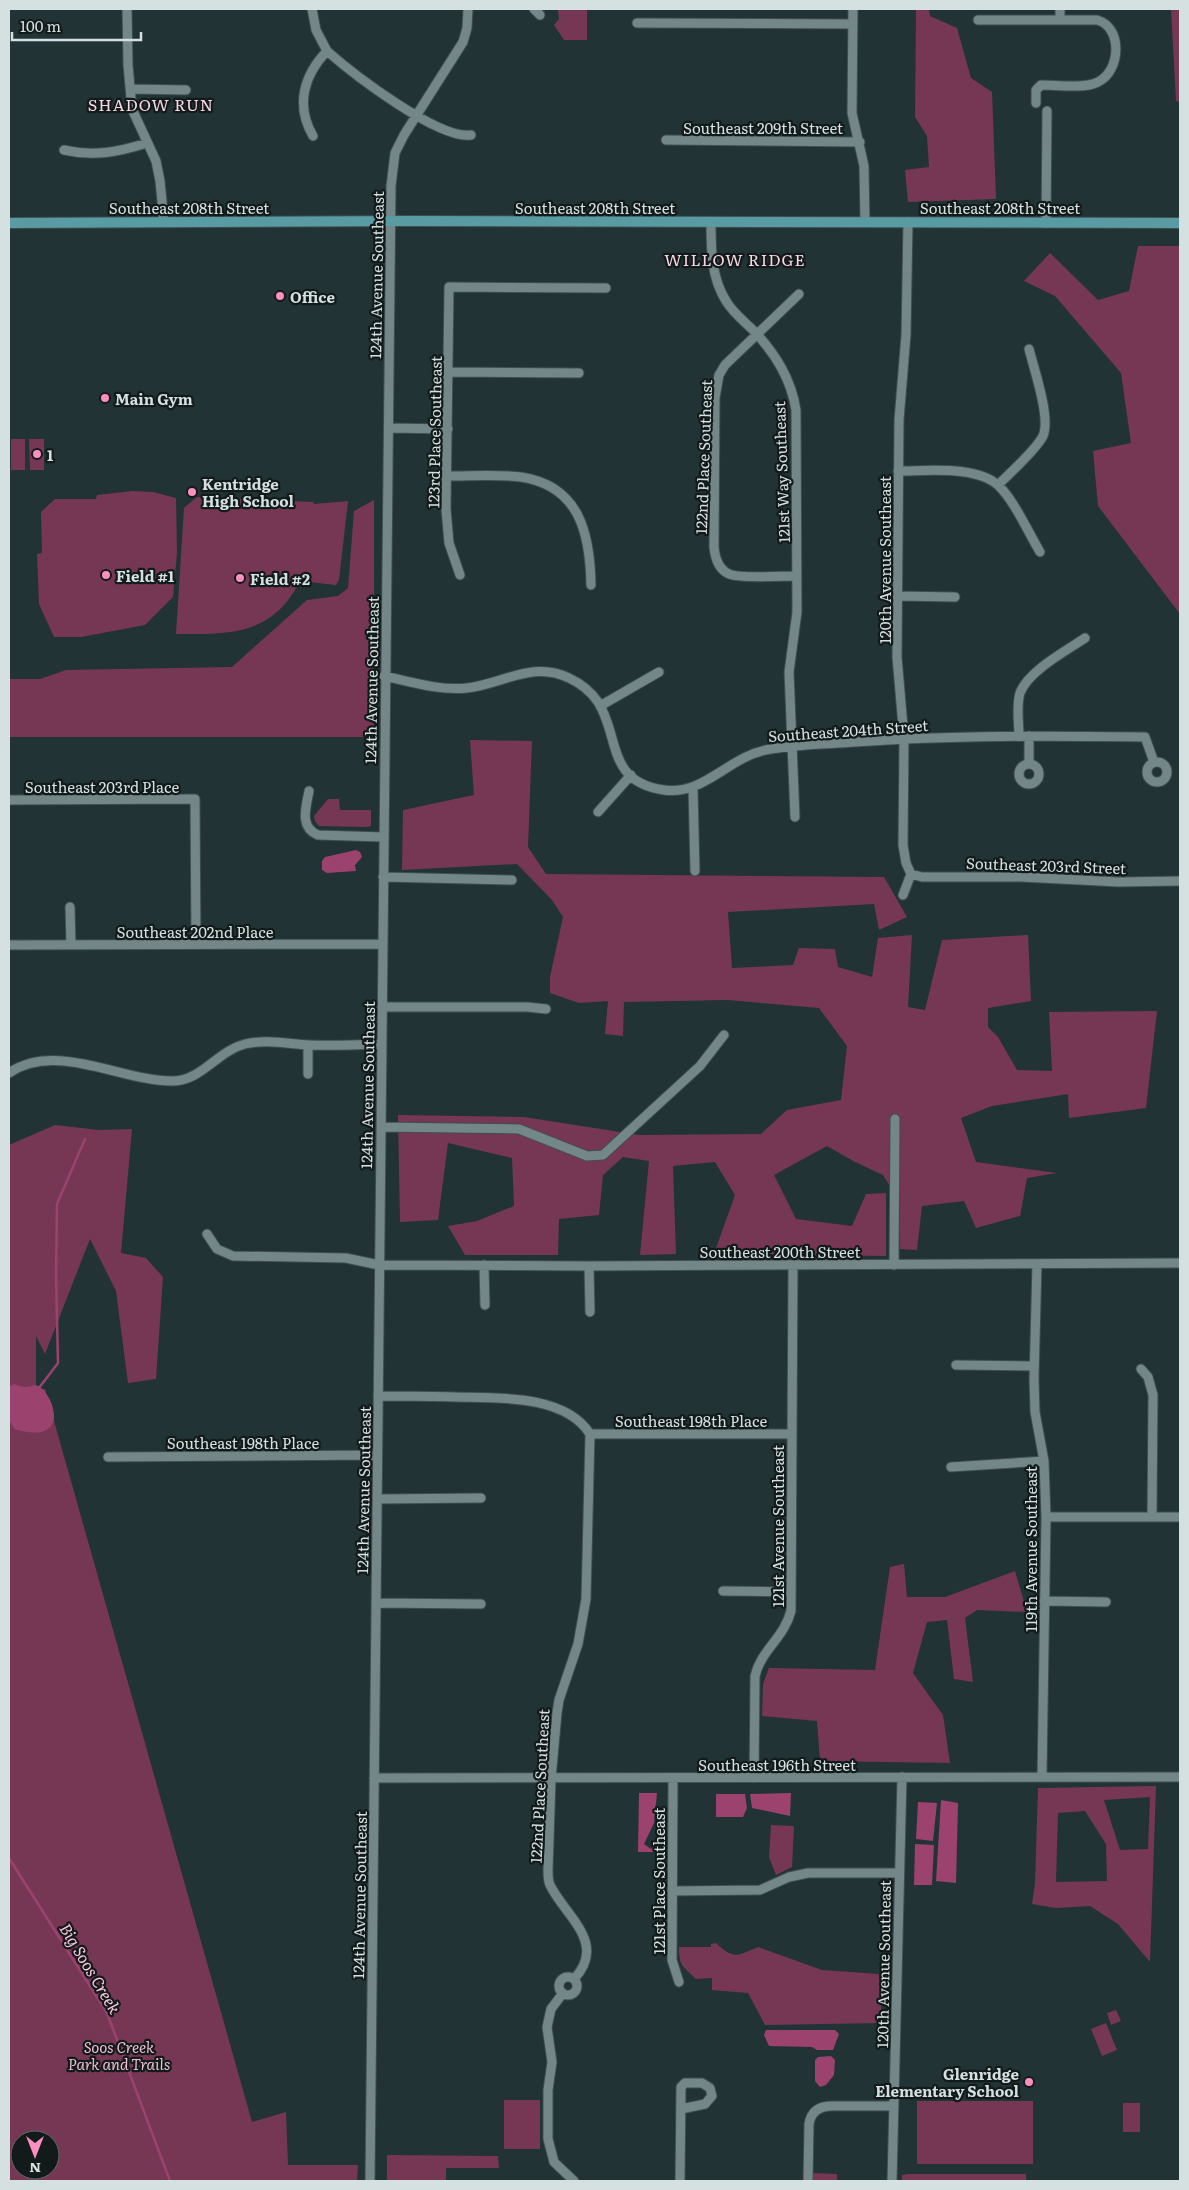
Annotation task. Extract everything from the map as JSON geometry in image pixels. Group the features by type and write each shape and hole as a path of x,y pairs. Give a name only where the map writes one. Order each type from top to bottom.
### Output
{"main road":[{"name":"Southeast 208th Street","path":"9,222 1180,223"}],"street":[{"path":"127,9 132,109 156,161 164,222"},
{"path":"312,9 316,30 327,51 348,68 417,116 448,132 464,136 471,135"},
{"name":"124th Avenue Southeast","path":"370,2181 384,676 391,186 396,153 404,135 459,51 466,35 468,9"},
{"path":"853,9 852,113 864,166 864,222"},
{"path":"1060,9 1060,19"},
{"path":"978,20 1092,20 1107,25 1113,33 1115,60 1111,70 1100,82 1092,85 1041,85 1036,90 1036,103"},
{"path":"637,23 853,24"},
{"path":"313,136 305,119 306,87 312,70 327,51"},
{"path":"130,89 186,90"},
{"path":"1046,223 1047,111"},
{"name":"Southeast 209th Street","path":"666,140 860,142"},
{"path":"64,150 83,154 101,154 125,150 147,143"},
{"name":"121st Way Southeast","path":"711,222 712,258 717,282 726,301 757,335 781,366 792,391 796,410 796,618 789,672 795,817"},
{"name":"120th Avenue Southeast","path":"908,222 906,335 900,400 898,471 897,657 904,738 903,845 906,864 911,874"},
{"name":"123rd Place Southeast","path":"460,575 448,536 449,287 606,288"},
{"name":"122nd Place Southeast","path":"797,576 744,576 730,574 724,571 718,564 714,554 717,381 721,370 799,294"},
{"path":"998,485 1040,442 1045,431 1044,414 1029,349"},
{"path":"449,372 579,373"},
{"path":"389,428 448,429"},
{"path":"898,471 963,472 981,476 998,485 1007,496 1040,552"},
{"path":"447,476 521,477 550,487 563,496 573,508 586,532 590,556 591,585"},
{"path":"897,596 955,597"},
{"path":"1018,736 1018,704 1023,687 1035,673 1085,638"},
{"name":"Southeast 204th Street","path":"384,676 445,688 466,688 484,685 521,672 546,670 558,673 588,691 600,706 614,751 619,761 631,775 656,788 674,791 693,788 743,757 761,750 904,738 1018,736 1145,737 1154,762"},
{"path":"600,706 659,672"},
{"path":"1029,736 1030,764"},
{"path":"598,812 631,775"},
{"path":"693,788 695,871"},
{"path":"309,791 304,814 306,826 311,832 318,835 383,837"},
{"name":"Southeast 203rd Place","path":"9,800 195,799 196,944"},
{"path":"903,895 911,874"},
{"name":"Southeast 203rd Street","path":"911,874 922,877 1021,877 1119,882 1180,882"},
{"path":"383,877 512,880"},
{"path":"70,907 71,945"},
{"name":"Southeast 202nd Place","path":"9,946 382,944"},
{"path":"382,1007 527,1007 546,1009"},
{"path":"381,1127 527,1130 587,1156 603,1155 700,1066 724,1035"},
{"path":"9,1073 34,1063 58,1061 173,1081 193,1077 224,1053 246,1044 281,1042 308,1045 382,1044"},
{"path":"308,1045 308,1074"},
{"path":"894,1265 895,1119"},
{"name":"Southeast 200th Street","path":"207,1234 217,1249 233,1256 346,1258 379,1265 589,1266 1180,1263"},
{"name":"121st Avenue Southeast","path":"754,1778 754,1676 759,1662 784,1632 791,1611 793,1264"},
{"name":"119th Avenue Southeast","path":"1036,1264 1033,1366 1035,1412 1044,1461 1046,1516 1042,1776"},
{"path":"484,1265 485,1304"},
{"path":"589,1266 590,1312"},
{"path":"956,1365 1033,1366"},
{"path":"1141,1368 1148,1377 1153,1395 1152,1516"},
{"path":"378,1396 489,1398 532,1402 568,1413 586,1426 590,1434"},
{"name":"122nd Place Southeast","path":"574,2180 554,2162 548,2139 548,2090 552,2062 547,2028 551,2009 562,1993 560,1985 562,1980 566,1977 574,1980 582,1971 586,1958 586,1945 583,1932 549,1883 548,1870 551,1779 558,1700 578,1644 586,1599 590,1434"},
{"name":"Southeast 198th Place","path":"590,1434 791,1434"},
{"name":"Southeast 198th Place","path":"108,1457 377,1455"},
{"path":"952,1467 1044,1461"},
{"path":"377,1499 481,1498"},
{"path":"1046,1516 1180,1517"},
{"path":"723,1591 791,1592"},
{"path":"1044,1602 1106,1602"},
{"path":"376,1603 481,1604"},
{"name":"120th Avenue Southeast","path":"892,2181 902,1777"},
{"name":"Southeast 196th Street","path":"374,1778 1180,1777"},
{"name":"121st Place Southeast","path":"672,1778 672,1960 679,1982"},
{"path":"672,1891 760,1890 789,1877 808,1873 899,1873"},
{"path":"808,2181 809,2124 814,2112 825,2106 894,2106"},
{"path":"680,2181 681,2109"}],"green space":[{"path":"558,9 587,9 587,40 564,40 554,25 559,19"},
{"path":"916,9 929,9 930,16 957,28 971,78 992,92 996,199 908,202 905,170 929,167 927,136 915,117"},
{"path":"1171,9 1180,9 1180,102 1176,101"},
{"path":"1138,246 1180,246 1180,614 1098,506 1093,451 1131,443 1121,373 1055,296 1024,281 1050,253 1098,300 1129,291"},
{"path":"11,439 25,439 25,470 11,470"},
{"name":"1","path":"29,439 44,439 44,470 30,470"},
{"name":"Field #1","path":"132,491 153,492 176,498 177,553 173,597 145,625 81,637 54,637 39,604 37,554 42,553 41,512 55,499 96,499 97,495"},
{"name":"Field #2","path":"197,497 313,502 314,504 348,501 339,580 336,585 300,581 289,599 276,612 263,622 248,628 232,632 176,634 184,508"},
{"path":"374,500 374,737 9,737 9,679 40,679 66,670 232,667 307,600 338,596 348,588 354,511"},
{"path":"470,740 532,741 528,847 546,874 884,877 907,917 879,930 874,904 728,912 732,968 793,965 799,948 835,949 838,967 872,977 878,938 912,935 908,1007 925,1010 942,940 1028,935 1031,1001 988,1008 988,1027 998,1037 1017,1070 1052,1071 1049,1012 1157,1011 1146,1108 1069,1118 1068,1094 992,1106 961,1118 976,1162 1057,1173 1027,1178 1020,1216 976,1228 964,1201 922,1206 917,1250 900,1249 900,1202 883,1175 827,1146 774,1175 796,1219 852,1226 866,1194 886,1193 886,1256 714,1254 735,1195 715,1162 673,1166 676,1254 640,1255 649,1161 623,1157 603,1175 599,1215 559,1219 558,1255 465,1255 448,1226 477,1221 514,1206 512,1158 448,1143 438,1220 400,1222 398,1115 524,1117 639,1135 761,1134 787,1110 841,1100 847,1046 819,1008 728,1000 624,1002 623,1036 605,1034 608,1001 579,1003 550,993 550,977 563,917 552,900 517,864 402,870 403,810 474,795"},
{"path":"328,799 339,799 340,810 371,810 371,826 319,826 314,816"},
{"name":"Soos Creek Park and Trails","path":"55,1125 99,1130 132,1129 121,1253 146,1258 163,1277 156,1379 128,1383 116,1291 90,1239 45,1354 36,1336 36,1389 45,1389 252,2122 286,2112 288,2165 358,2165 357,2181 9,2181 9,1145"},
{"path":"904,1564 907,1597 945,1597 1015,1571 1027,1612 977,1610 965,1618 973,1682 954,1679 947,1620 927,1622 913,1673 943,1715 950,1763 820,1761 817,1721 762,1716 763,1684 769,1668 875,1670 890,1567"},
{"path":"1156,1786 1150,1962 1118,1924 1090,1906 1056,1908 1032,1904 1035,1883 1038,1788","holes":["1150,1797 1148,1849 1120,1850 1104,1800","1085,1811 1106,1844 1107,1881 1056,1882 1058,1813"]},
{"path":"771,1825 794,1826 792,1867 776,1875 769,1857"},
{"path":"716,1943 727,1952 736,1955 758,1947 822,1970 879,1974 882,2023 765,2025 748,1993 712,1990 712,1978 696,1979 683,1966 679,1947 711,1947 711,1944"},
{"path":"1116,2010 1121,2021 1111,2025 1107,2013"},
{"path":"1106,2023 1117,2050 1102,2056 1091,2029"},
{"path":"504,2100 540,2100 540,2149 504,2149"},
{"path":"917,2101 1033,2101 1033,2164 917,2164"},
{"path":"1123,2103 1140,2103 1140,2132 1123,2132"},
{"path":"387,2155 498,2156 499,2168 446,2168 446,2181 387,2181"},
{"path":"812,2173 837,2174 837,2181 812,2181"},
{"path":"1026,2174 1026,2181 902,2181 902,2175"}],"shaded area":[{"path":"356,850 360,852 362,857 355,865 356,871 327,873 322,870 322,861 325,857"},
{"path":"14,1384 25,1387 36,1385 44,1391 54,1411 52,1424 48,1429 35,1433 14,1429 9,1419 9,1387"},
{"path":"639,1793 657,1793 654,1823 644,1844 651,1849 660,1838 658,1852 638,1852"},
{"path":"791,1793 790,1816 752,1808 750,1794"},
{"path":"716,1794 745,1794 747,1808 743,1817 716,1817"},
{"path":"941,1800 958,1803 956,1883 936,1881"},
{"path":"918,1802 937,1803 933,1841 916,1839"},
{"path":"915,1844 934,1845 932,1885 914,1885"},
{"path":"766,2030 835,2030 839,2034 833,2050 817,2050 812,2047 769,2046 764,2035"},
{"path":"831,2056 835,2060 834,2075 826,2085 820,2087 815,2081 815,2060 818,2057"}],"waterway":[{"path":"39,1388 58,1363 57,1204 85,1139"},
{"name":"Big Soos Creek","path":"9,1858 107,2013 170,2181"}],"place":[{"name":"Office","path":"280,296"},
{"name":"Main Gym","path":"105,398"},
{"name":"1","path":"37,454"},
{"name":"Kentridge High School","path":"192,492"},
{"name":"Field #1","path":"106,575"},
{"name":"Field #2","path":"240,578"},
{"name":"Glenridge Elementary School","path":"1029,2082"}],"district":[{"name":"SHADOW RUN","path":"151,104"},
{"name":"WILLOW RIDGE","path":"735,259"}]}
